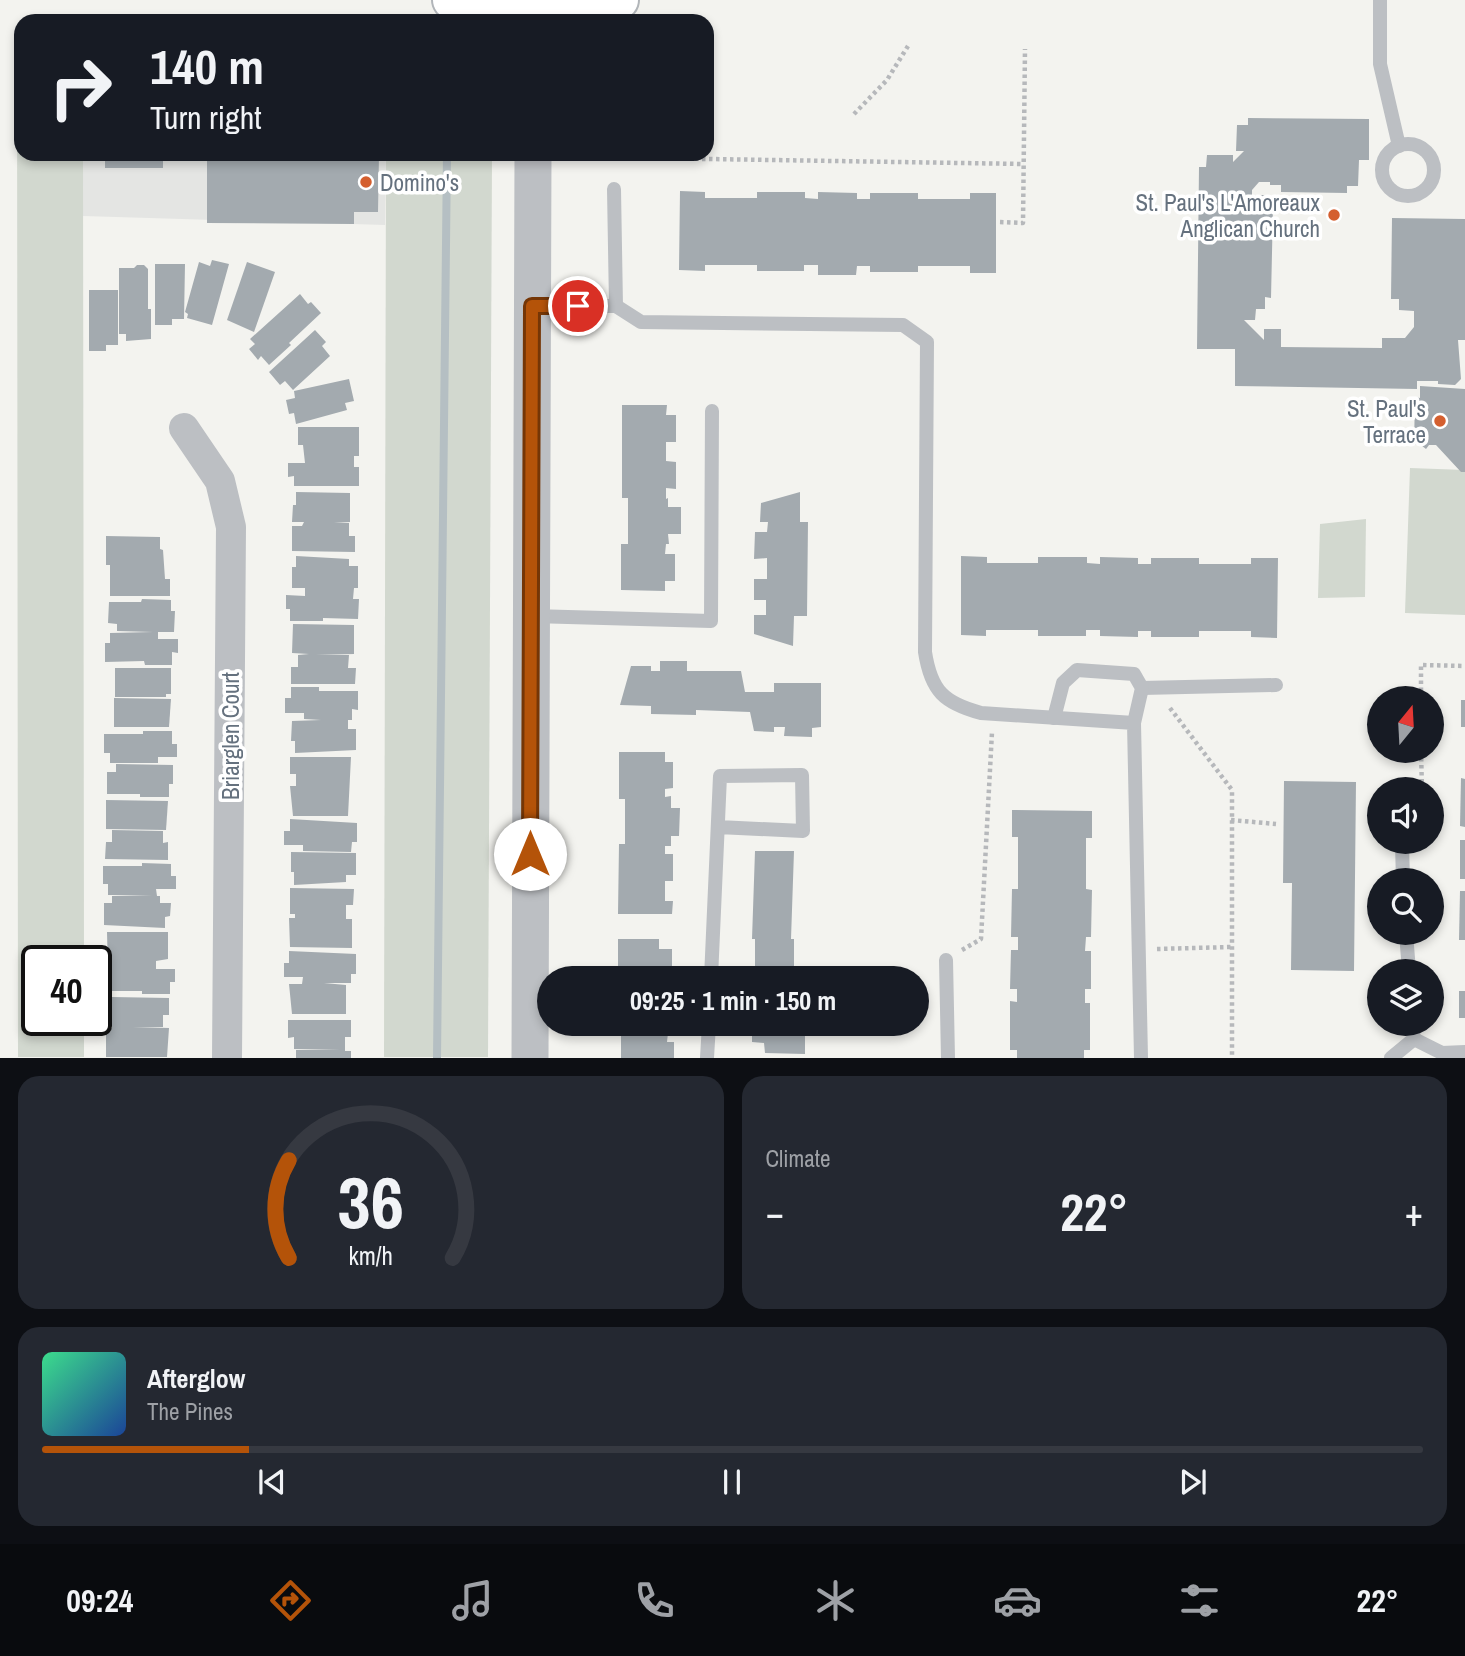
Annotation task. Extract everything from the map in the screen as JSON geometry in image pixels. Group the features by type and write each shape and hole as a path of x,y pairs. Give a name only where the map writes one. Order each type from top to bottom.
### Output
{"main road":[{"path":"452,0 534,9 619,0"}],"street":[{"path":"530,1058 533,161"},
{"name":"Briarglen Court","path":"184,428 220,481 231,527 227,1058"}],"lane":[{"path":"1380,0 1380,64 1399,146"},
{"path":"614,189 616,306"},
{"path":"532,306 616,306 641,322 903,325 927,342 925,652 928,671 944,698 961,707 993,714 1134,723"},
{"path":"531,616 711,621 712,411"},
{"path":"1054,718 1063,683 1077,670 1134,674 1149,689 1276,685"},
{"path":"1142,1058 1134,723 1149,689"},
{"path":"712,966 720,776 802,775 803,831 718,827"},
{"path":"946,960 948,1058"},
{"path":"707,1058 708,1036"},
{"path":"1414,1039 1442,1053 1465,1052"},
{"path":"1391,1058 1414,1039"}],"path":[{"path":"854,114 887,80 908,46"},
{"path":"1000,222 1023,223 1025,49"},
{"path":"714,159 1024,164"},
{"path":"1421,686 1421,665 1465,666"},
{"path":"1149,689 1232,790 1232,1058"},
{"path":"946,960 981,939 993,714"},
{"path":"1231,820 1276,824"},
{"path":"1139,949 1231,947"}],"shaded area":[{"path":"17,161 83,161 84,945 21,945 21,1036 84,1036 84,1057 18,1057"},
{"path":"83,161 386,161 385,225 83,216"},
{"path":"386,161 492,161 488,1057 384,1057"},
{"path":"1410,468 1465,470 1465,615 1405,613"},
{"path":"1366,519 1365,597 1318,598 1320,524"}],"building":[{"path":"1248,118 1369,119 1369,160 1359,160 1358,186 1347,186 1347,193 1281,192 1281,185 1270,185 1270,182 1259,182 1252,190 1252,195 1266,195 1266,207 1273,207 1271,298 1265,297 1265,309 1256,309 1255,320 1244,320 1264,340 1264,329 1281,329 1281,347 1382,348 1382,338 1405,338 1414,327 1414,311 1399,310 1399,299 1391,299 1392,218 1465,219 1465,340 1458,340 1461,379 1455,385 1438,384 1438,381 1417,381 1417,389 1235,386 1235,349 1197,349 1199,167 1206,167 1207,155 1233,155 1233,162 1244,151 1236,151 1237,125 1248,125"},
{"path":"105,161 163,161 163,168 105,168"},
{"path":"207,161 379,161 378,212 354,212 354,224 207,223"},
{"path":"680,191 705,192 705,198 757,198 757,192 805,192 805,198 818,199 818,192 857,193 857,199 870,199 870,193 918,193 918,199 970,199 970,193 996,193 996,273 970,273 970,266 918,266 918,272 870,272 870,266 857,266 856,275 818,275 818,265 804,265 804,271 757,271 757,265 705,265 705,271 679,270"},
{"path":"212,260 229,264 212,325 187,318 188,314 185,312 199,262 210,266"},
{"path":"247,262 275,272 254,332 227,320"},
{"path":"155,264 185,264 184,319 172,319 172,325 155,325"},
{"path":"144,265 148,269 151,339 126,341 126,334 119,334 119,268 134,268"},
{"path":"89,290 118,290 118,345 106,345 106,351 89,351"},
{"path":"300,294 321,313 269,365 261,356 258,360 249,349 255,344 250,339"},
{"path":"315,330 326,342 322,346 330,356 293,390 285,381 280,385 269,372"},
{"path":"349,379 354,401 345,403 347,410 296,424 294,413 289,414 286,400 295,398 294,391"},
{"name":"St. Paul's Terrace","path":"1420,386 1465,389 1465,472 1461,472 1436,445 1429,445 1426,449 1421,445 1414,445 1415,397 1420,398"},
{"path":"622,405 667,405 666,415 676,415 676,442 666,442 666,461 676,462 676,489 666,488 666,499 668,498 668,507 681,507 681,534 668,534 669,544 666,544 665,554 675,554 675,581 665,581 665,591 621,590 621,544 628,544 628,498 622,498"},
{"path":"298,427 359,427 359,456 354,456 354,467 359,467 359,486 294,486 294,476 288,477 288,463 305,463 303,445 298,445"},
{"path":"296,492 350,493 350,522 334,523 349,523 349,536 355,536 355,552 292,551 292,526 302,526 304,522 292,522"},
{"path":"800,492 800,522 808,522 807,616 794,616 793,646 754,634 754,615 766,615 766,600 754,600 754,579 767,579 767,558 754,559 755,532 767,532 768,522 760,522 761,503"},
{"path":"106,536 160,537 165,579 170,579 170,596 110,596"},
{"path":"296,556 349,559 349,566 358,566 358,588 354,588 353,599 359,599 358,619 290,621 290,609 286,609 286,595 305,596 305,588 292,588 292,567 296,567"},
{"path":"961,556 987,557 987,563 1038,563 1038,557 1087,557 1087,563 1100,564 1100,557 1138,558 1138,564 1151,564 1151,558 1199,558 1199,564 1251,564 1251,558 1278,558 1277,638 1251,637 1251,631 1199,631 1199,637 1151,637 1151,631 1138,631 1138,637 1100,636 1100,630 1086,630 1086,636 1038,636 1038,630 986,630 986,636 961,635"},
{"path":"142,599 171,600 171,611 175,611 174,632 158,632 158,639 178,639 178,653 172,652 172,665 145,665 144,661 105,662 105,643 110,643 110,633 153,632 117,631 117,624 108,623 109,602 141,602"},
{"path":"293,624 354,625 354,654 316,655 349,655 348,668 356,668 355,684 291,684 291,667 298,667 298,655 309,654 292,653"},
{"path":"660,661 687,661 687,671 741,671 745,692 774,692 774,683 821,683 821,727 812,728 812,737 784,736 785,727 774,727 774,732 754,731 750,712 696,710 696,715 651,714 651,706 620,705 631,666 651,666 651,671 660,671"},
{"path":"115,668 171,668 171,694 166,694 166,697 115,697"},
{"path":"291,687 319,687 319,691 358,691 358,710 352,709 352,720 348,720 348,729 356,729 356,750 295,753 295,741 291,741 292,721 321,720 304,719 304,713 285,713 285,698 291,698"},
{"path":"114,698 171,699 169,727 114,727"},
{"path":"1461,700 1465,700 1465,727 1461,727"},
{"path":"143,731 172,731 172,744 177,744 177,757 158,757 158,763 110,763 110,753 104,753 104,734 143,734"},
{"path":"619,752 665,752 665,762 673,762 673,788 665,789 665,797 671,796 671,808 680,808 679,836 671,836 671,846 665,846 665,854 673,854 673,881 665,881 665,901 673,901 672,914 618,914 619,844 625,844 625,799 619,799"},
{"path":"290,757 351,757 348,816 293,816 290,786 296,786 296,774 290,774"},
{"path":"116,764 173,765 173,784 169,784 169,797 107,794 107,772 116,772"},
{"path":"1461,778 1465,779 1465,827 1460,826"},
{"path":"1284,781 1356,782 1354,971 1291,970 1292,883 1283,883"},
{"path":"106,800 168,801 166,830 106,829"},
{"path":"1012,810 1092,811 1092,838 1086,838 1086,889 1092,890 1091,937 1086,937 1085,951 1091,951 1091,989 1085,989 1085,1003 1090,1003 1090,1050 1084,1050 1084,1058 1017,1058 1017,1050 1010,1050 1010,1001 1017,1002 1017,989 1010,989 1011,950 1018,950 1018,937 1011,937 1012,889 1018,889 1018,837 1012,837"},
{"path":"290,819 357,823 357,842 352,842 351,852 303,851 303,845 284,845 284,831 290,831"},
{"path":"112,830 163,831 163,843 168,842 168,860 105,859 106,842 112,842"},
{"path":"1460,840 1465,840 1465,879 1460,879"},
{"path":"755,851 794,851 791,939 794,939 794,966 755,966 755,939 752,939"},
{"path":"291,852 356,853 356,875 346,875 346,882 294,885"},
{"path":"142,863 171,864 171,876 176,876 176,889 156,889 160,903 171,903 170,916 165,917 165,928 104,925 104,903 112,903 112,896 152,895 108,895 108,884 103,884 103,866 142,866"},
{"path":"290,888 354,889 353,905 346,905 346,919 352,919 352,948 290,947 289,918 295,918 295,914 290,914"},
{"path":"1460,891 1465,891 1465,940 1459,940"},
{"path":"107,932 168,932 168,959 156,961 156,969 175,969 175,982 170,982 170,994 112,991 112,945 107,945"},
{"path":"618,939 659,939 659,949 672,949 672,966 618,966"},
{"path":"289,951 356,954 356,974 351,974 351,983 324,983 346,985 346,1014 292,1014 289,984 302,984 303,977 284,977 284,963 289,963"},
{"path":"1459,991 1465,991 1465,1018 1459,1018"},
{"path":"112,997 169,998 169,1015 163,1015 163,1027 133,1027 169,1028 167,1057 106,1057 106,1036 112,1036"},
{"path":"288,1020 351,1020 351,1037 345,1037 345,1051 351,1051 351,1058 296,1058 296,1050 340,1050 294,1049 294,1037 288,1038"},
{"path":"621,1036 668,1036 667,1042 674,1042 674,1058 621,1058"},
{"path":"752,1036 805,1036 805,1054 765,1053 764,1043 752,1042"}],"waterway":[{"path":"437,1058 447,161"}],"place":[{"name":"Domino's","path":"366,182"},
{"name":"St. Paul's L'Amoreaux Anglican Church","path":"1334,215"},
{"name":"St. Paul's Terrace","path":"1440,421"}],"route":[{"path":"530,854 532,306 578,306"}]}
